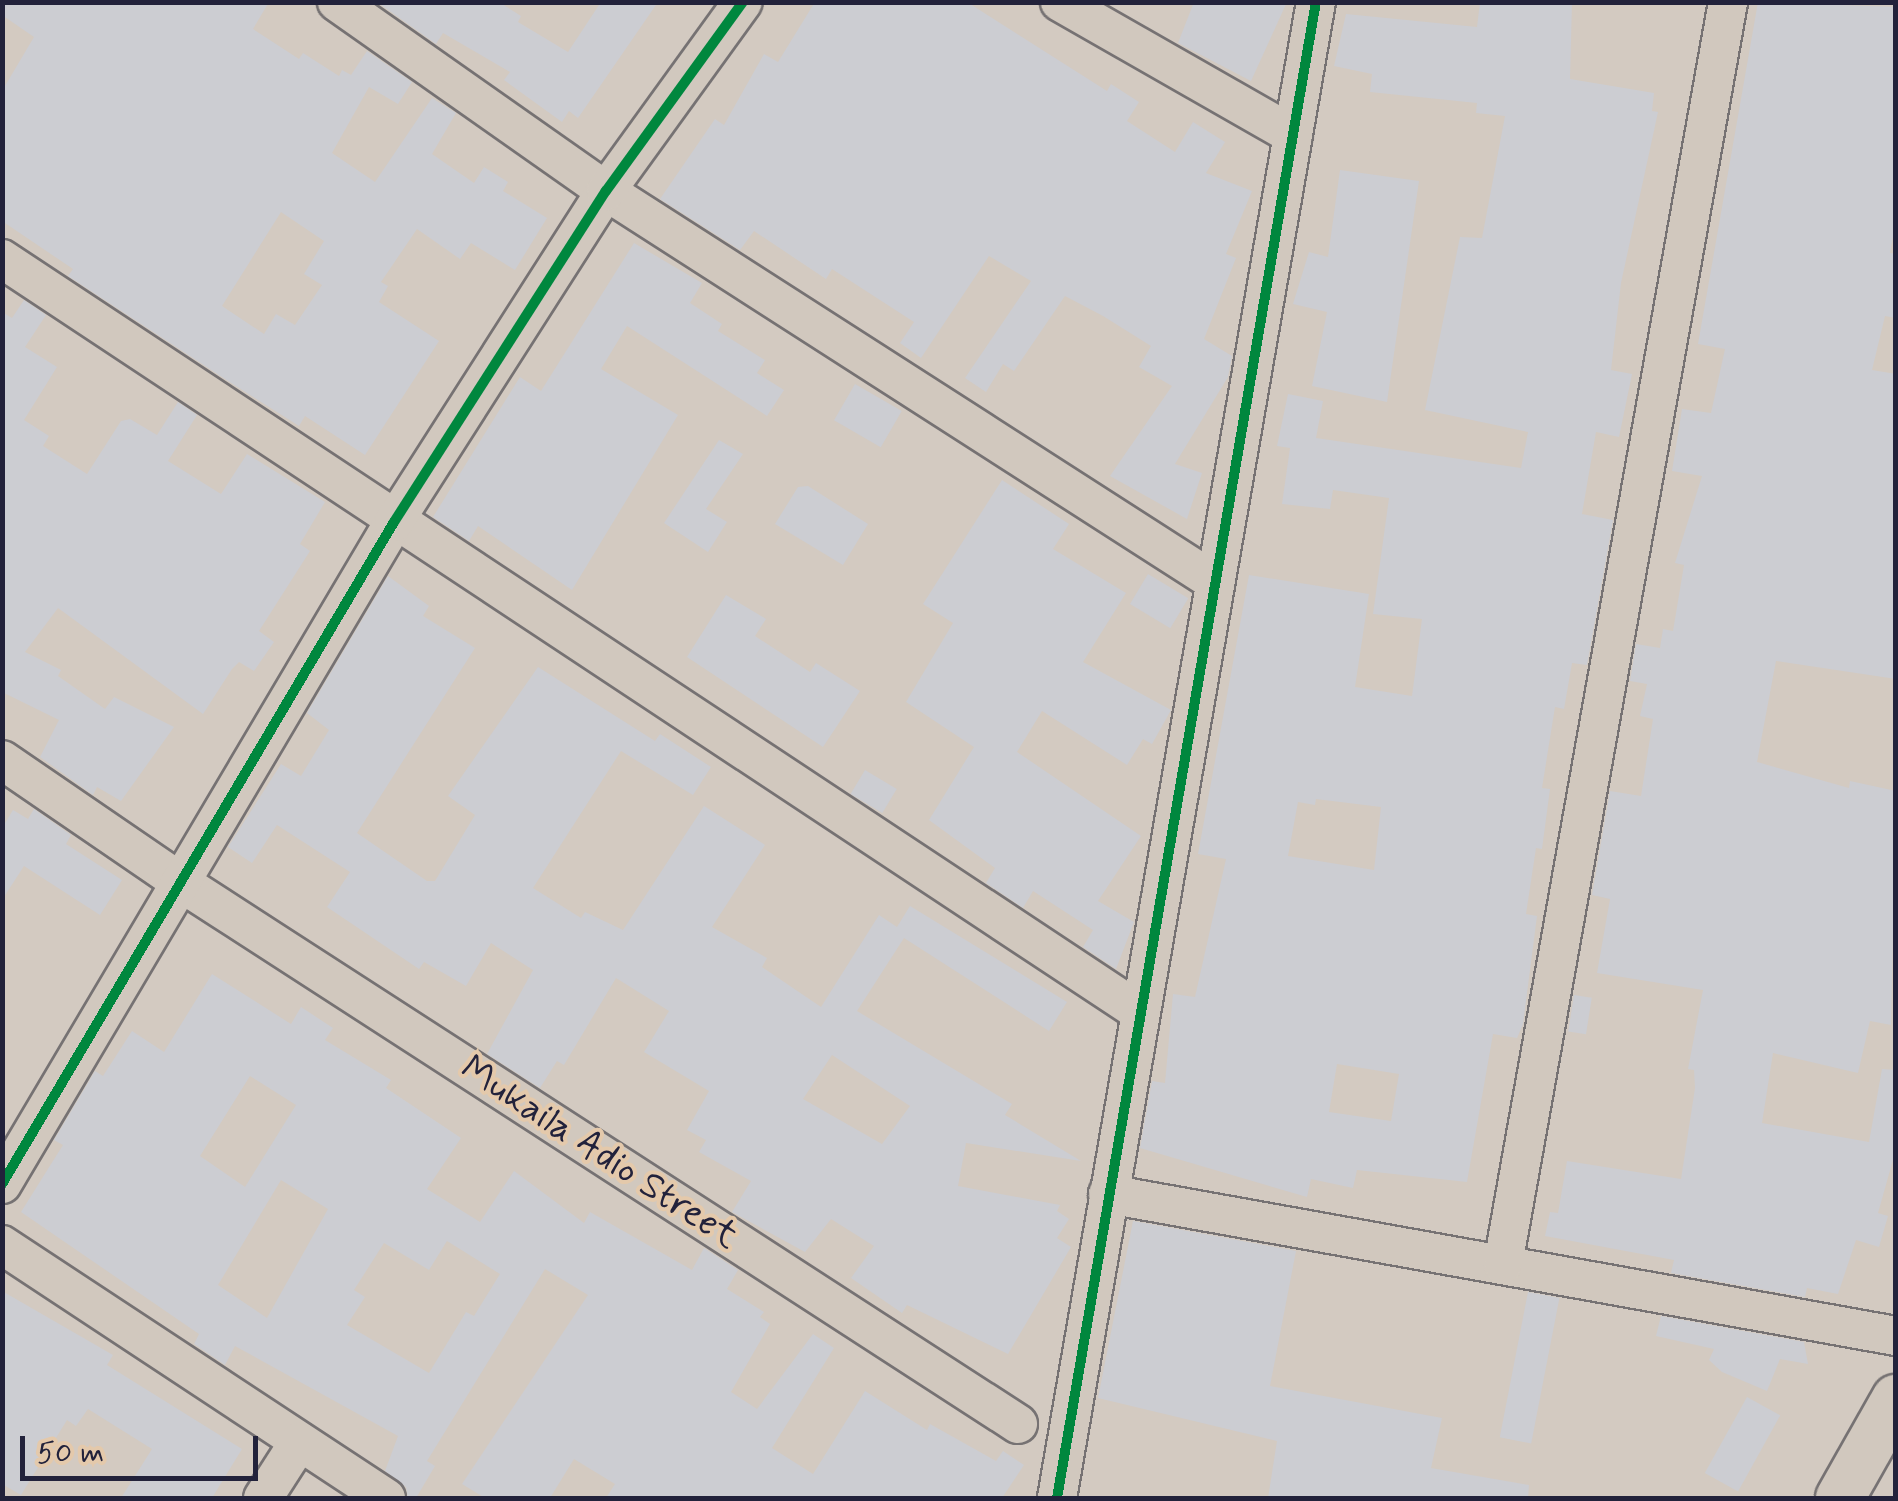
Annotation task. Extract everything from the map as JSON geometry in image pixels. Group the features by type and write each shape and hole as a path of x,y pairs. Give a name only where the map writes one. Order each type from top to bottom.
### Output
{"street":[{"path":"337,2 606,190 1215,582"},
{"path":"2,1184 394,522 606,190 743,2"},
{"path":"1060,2 1293,135"},
{"path":"1057,1498 1137,1010 1316,2"},
{"path":"1503,1264 1728,2"},
{"path":"2,259 394,522 1137,1010"},
{"name":"Mukaila Adio Street","path":"2,760 180,882 1018,1424"},
{"path":"1108,1194 1896,1336"},
{"path":"2,1245 386,1498"},
{"path":"1840,1498 1896,1399"},
{"path":"263,1498 298,1442"}],"building":[{"path":"2,2 269,2 253,29 299,59 303,53 339,76 342,70 351,75 367,51 412,82 398,104 369,87 332,153 375,182 432,98 456,113 432,154 474,183 484,167 508,182 503,191 547,218 515,270 471,243 460,259 417,229 381,282 388,286 379,302 439,341 365,455 305,416 299,426 228,381 68,276 73,269 2,221 2,91 34,37 2,15","holes":["281,212 324,241 304,274 322,285 295,325 276,314 264,334 222,306"]},
{"path":"377,2 499,2 521,16 518,22 568,52 601,2 658,2 578,118 569,111 562,122 504,80 510,72 443,33 436,44"},
{"path":"815,2 967,2 1107,91 1111,84 1139,102 1127,121 1175,152 1193,122 1225,142 1206,173 1252,191 1226,254 1236,258 1204,339 1232,356 1228,377 1175,464 1202,473 1187,519 1110,476 1172,386 1139,367 1151,346 1103,316 1065,296 1014,371 1003,364 986,392 965,378 1031,281 989,256 921,358 900,343 914,322 832,269 826,279 754,231 740,250 660,199 715,119 724,125 764,54 778,62"},
{"path":"1194,2 1287,2 1251,81 1178,43"},
{"path":"1480,2 1572,2 1570,79 1654,93 1652,111 1658,112 1621,283 1611,370 1632,374 1619,437 1596,432 1582,514 1613,520 1587,665 1572,663 1564,709 1555,707 1542,788 1550,789 1542,849 1536,848 1526,914 1537,916 1523,1024 1517,1038 1493,1034 1467,1182 1357,1170 1353,1188 1311,1179 1307,1197 1140,1148 1152,1081 1165,1083 1173,994 1195,997 1226,859 1198,854 1249,575 1369,594 1355,687 1412,696 1422,619 1373,614 1389,498 1333,490 1330,509 1282,504 1290,448 1277,446 1288,394 1323,401 1316,438 1521,468 1528,432 1425,410 1460,237 1482,238 1505,116 1476,113 1477,103 1370,92 1372,74 1334,66 1346,14 1477,27","holes":["1316,799 1381,807 1374,870 1288,856 1298,802 1315,805","1337,1064 1399,1074 1391,1121 1329,1112"]},
{"path":"1758,2 1896,7 1896,220 1890,253 1896,254 1896,318 1885,316 1872,370 1896,374 1896,679 1776,661 1757,762 1849,788 1850,781 1896,791 1891,1025 1870,1021 1858,1073 1773,1053 1762,1123 1869,1142 1882,1069 1896,1070 1896,1149 1878,1213 1888,1216 1879,1247 1856,1240 1838,1294 1807,1288 1805,1297 1671,1273 1674,1260 1545,1236 1550,1212 1558,1213 1567,1161 1681,1179 1695,1088 1694,1070 1688,1069 1703,990 1597,973 1610,899 1592,895 1610,791 1641,796 1653,719 1640,716 1647,684 1630,681 1636,644 1660,648 1663,629 1673,631 1684,565 1675,563 1702,476 1672,471 1682,409 1711,413 1725,349 1698,344"},
{"path":"1340,170 1419,181 1387,402 1312,386 1327,312 1293,304 1309,252 1328,257"},
{"path":"634,243 702,283 690,303 722,324 718,331 765,360 757,373 784,390 767,416 627,326 601,369 678,415 572,590 478,526 469,541 433,517 520,377 541,391"},
{"path":"24,300 46,315 25,347 57,367 24,420 49,436 43,446 87,474 121,421 130,419 157,435 178,402 197,415 168,461 221,494 247,454 325,502 300,544 310,551 259,631 274,642 254,671 239,662 232,669 203,714 58,608 25,652 61,670 58,676 105,709 114,697 174,727 121,801 97,787 93,795 40,757 59,720 2,692 2,312 12,318"},
{"path":"855,384 902,411 881,447 834,420"},
{"path":"719,440 743,454 706,509 727,522 708,552 664,523"},
{"path":"1002,480 1069,524 1053,549 1126,593 1083,662 1171,710 1152,744 1143,739 1127,765 1042,711 1017,752 1141,836 1098,901 1134,922 1116,969 1083,947 1093,930 1033,891 1023,908 986,883 995,868 929,820 974,747 906,702 953,623 923,604"},
{"path":"808,486 868,524 843,565 775,524 798,487"},
{"path":"1148,574 1188,598 1170,628 1130,604"},
{"path":"388,576 429,606 423,616 475,648 357,833 427,881 435,881 475,815 448,796 538,667 655,741 660,734 711,767 693,795 621,751 533,888 581,918 585,912 623,930 704,806 765,845 712,927 767,958 762,967 821,1007 879,915 897,927 910,906 1067,1002 1049,1031 904,938 857,1011 1012,1104 1005,1115 1081,1161 966,1143 958,1186 1060,1205 1057,1211 1069,1219 1057,1238 1071,1247 1008,1354 907,1305 902,1313 851,1278 874,1246 831,1219 805,1252 732,1212 751,1181 699,1152 706,1140 687,1130 709,1091 644,1052 669,1011 616,978 564,1065 557,1061 540,1088 487,1054 533,970 491,943 466,986 424,962 419,969 327,907 350,872 277,825 252,863 228,847 281,764 301,776 329,730 307,713","holes":["832,1055 910,1106 882,1144 803,1099"]},
{"path":"726,595 766,619 755,636 810,672 816,663 860,691 823,747 687,657"},
{"path":"865,770 897,789 882,813 851,794"},
{"path":"34,809 71,835 66,844 122,880 100,915 24,866 2,900 2,828 13,810 28,819"},
{"path":"212,974 291,1024 301,1007 333,1028 325,1040 391,1080 386,1088 461,1138 427,1189 480,1222 514,1171 584,1223 590,1212 692,1270 704,1248 738,1270 727,1289 764,1312 760,1317 770,1324 731,1392 757,1409 813,1334 834,1348 772,1448 813,1474 865,1391 927,1430 930,1424 996,1461 1003,1451 1024,1465 1002,1498 606,1498 615,1484 574,1459 550,1498 485,1498 462,1484 588,1295 545,1269 427,1461 435,1466 416,1498 408,1498 406,1487 385,1471 398,1436 235,1346 225,1365 194,1344 199,1334 21,1212 63,1145 54,1140 95,1071 103,1076 132,1031 164,1052","holes":["250,1076 296,1105 245,1187 200,1156","281,1180 328,1209 267,1318 218,1285","447,1241 500,1274 474,1316 466,1312 429,1373 347,1325 365,1297 354,1290 384,1243 429,1270"]},
{"path":"1574,995 1592,998 1586,1034 1568,1032"},
{"path":"1133,1221 1296,1251 1270,1386 1442,1418 1431,1468 1529,1485 1528,1498 1268,1498 1277,1441 1098,1398"},
{"path":"2,1291 113,1355 107,1365 242,1449 212,1498 121,1498 152,1449 88,1409 76,1426 67,1420 21,1495 2,1484"},
{"path":"1528,1292 1559,1298 1531,1443 1500,1437"},
{"path":"1661,1316 1804,1342 1808,1364 1780,1359 1767,1391 1722,1372 1709,1360 1714,1349 1656,1336"},
{"path":"1747,1397 1780,1415 1738,1492 1705,1473"}],"cycle path":[{"path":"2,1184 394,522 606,191 743,2"},
{"path":"1057,1498 1316,2"}]}
